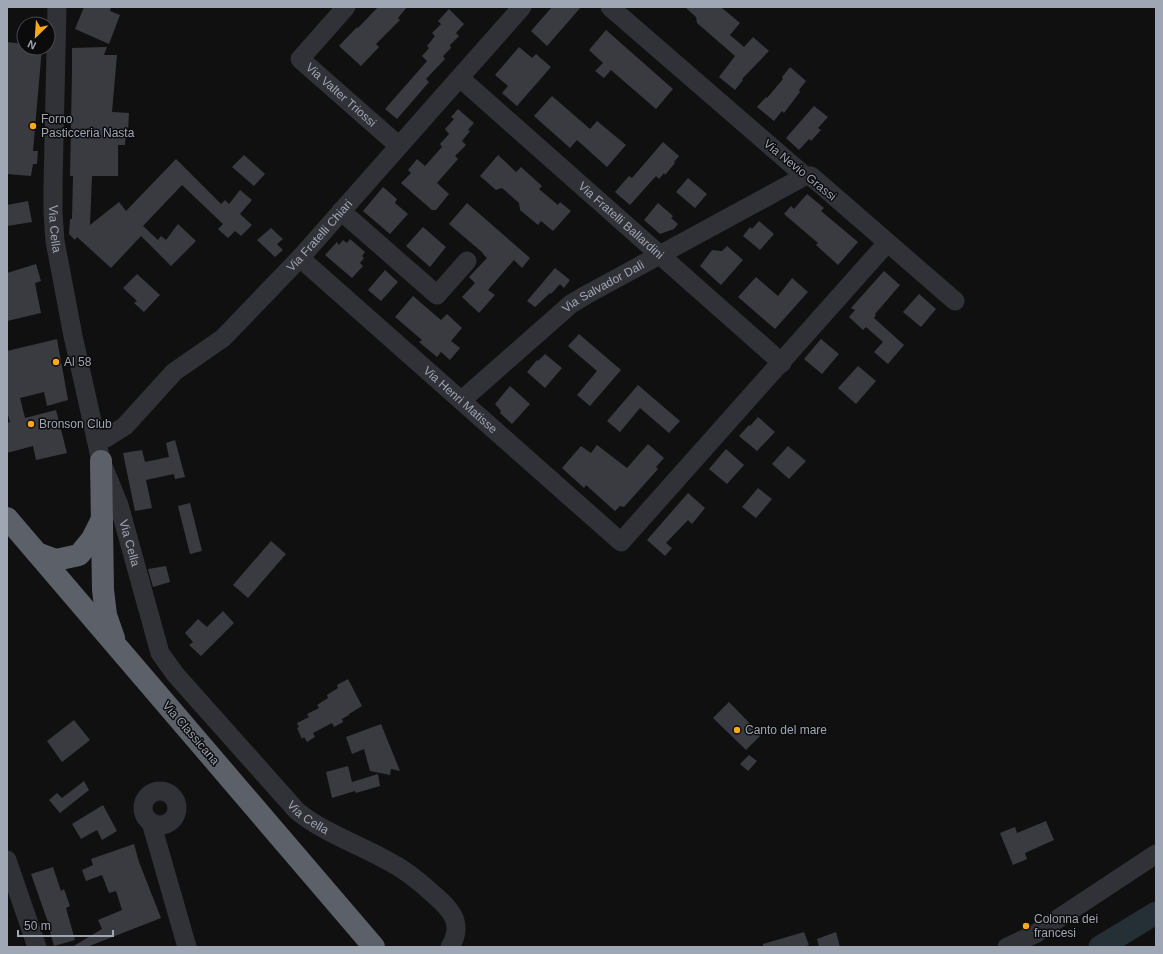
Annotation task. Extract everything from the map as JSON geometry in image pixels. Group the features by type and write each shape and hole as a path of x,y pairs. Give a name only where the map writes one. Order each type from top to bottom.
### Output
{"highway":[{"path":"101,462 103,590 106,615 117,647"},
{"path":"37,553 56,560 79,555 92,539 103,516"},
{"name":"Via Classicana","path":"7,518 374,947"},
{"name":"Via Classicana","path":"7,542 356,947"}],"street":[{"name":"Via Cella","path":"57,7 52,213 55,241 73,336 101,462 119,505 160,653 175,674 297,811 307,820 390,861 412,876 441,901 452,914 455,921 456,935 450,947"},
{"name":"Via Valter Triossi","path":"346,7 300,59 399,146"},
{"name":"Via Fratelli Chiari","path":"96,440 106,438 125,426 174,372 223,338 300,258 522,7"},
{"name":"Via Nevio Grassi","path":"610,7 805,176 811,176 955,301"},
{"name":"Via Fratelli Ballardini","path":"460,78 782,363"},
{"name":"Via Salvador Dalì","path":"462,400 570,304 805,176"},
{"path":"341,210 437,295 467,261"},
{"path":"782,363 887,243"},
{"name":"Via Henri Matisse","path":"300,258 621,542 782,363"},
{"path":"151,822 187,947"},
{"path":"1007,947 1035,934 1156,854"},
{"path":"7,860 37,947"}],"building":[{"path":"84,7 111,7 110,11 120,15 109,44 75,29"},
{"path":"378,7 407,7 398,18 400,20 376,44 379,47 361,66 339,46"},
{"path":"552,7 581,7 547,46 531,31"},
{"path":"685,7 721,7 740,23 730,35 744,47 753,37 769,51 742,79 743,80 735,90 719,77 735,56 697,23 696,17"},
{"path":"449,9 464,24 456,33 459,36 450,45 451,48 443,56 445,59 426,79 429,82 397,119 385,109 427,61 422,56 429,48 427,46 435,36 432,33 441,24 438,21"},
{"path":"606,30 673,89 656,109 611,70 604,78 595,71 603,63 589,50"},
{"path":"7,42 16,43 16,56 41,56 33,151 38,151 37,164 33,164 31,176 7,174"},
{"path":"107,47 104,55 117,55 112,112 129,113 128,132 126,132 125,145 118,145 118,176 92,176 90,225 119,202 126,211 176,159 221,204 225,200 229,204 240,190 252,200 240,214 252,225 241,236 235,231 228,238 218,229 223,224 182,185 143,226 158,240 161,236 166,240 178,224 196,241 171,266 141,236 111,268 77,237 75,240 69,234 70,219 72,219 73,176 70,176 72,48"},
{"path":"519,47 532,58 536,54 551,67 517,106 502,93 508,86 495,75"},
{"path":"790,67 806,81 799,90 800,92 784,113 782,111 774,121 757,107 766,97 767,98 783,79 782,77"},
{"path":"552,96 590,129 597,121 626,145 607,167 577,140 570,148 534,116"},
{"path":"814,106 828,117 818,128 821,130 811,141 809,139 799,150 786,138"},
{"path":"458,109 474,123 462,141 466,145 455,156 458,159 437,183 449,194 436,210 432,210 401,183 411,173 408,170 417,159 425,166 442,147 440,144 449,134 445,129 454,119 451,117"},
{"path":"663,142 679,156 665,175 664,173 659,179 656,176 630,205 615,192 629,176 632,178"},
{"path":"244,155 265,174 254,186 232,167"},
{"path":"498,155 516,172 521,167 542,186 539,189 558,205 560,202 571,211 553,231 541,221 538,225 520,210 519,203 502,188 496,190 480,176"},
{"path":"688,178 707,194 695,208 676,192"},
{"path":"383,187 397,199 395,203 408,214 390,234 363,211"},
{"path":"807,194 824,208 821,211 858,242 838,265 816,245 818,243 784,214 791,206 794,209"},
{"path":"28,201 32,222 7,226 7,205"},
{"path":"467,203 530,258 522,268 514,260 488,290 495,295 479,313 462,297 475,283 469,277 487,258 449,224"},
{"path":"658,203 673,216 671,218 678,224 674,229 660,234 644,220"},
{"path":"759,221 774,234 760,250 743,236 750,227 752,229"},
{"path":"423,227 446,247 430,267 406,246"},
{"path":"271,228 283,239 277,244 283,250 275,257 257,240"},
{"path":"350,239 365,252 362,256 364,258 360,263 363,266 352,278 325,255 337,242 339,245 343,240 347,243"},
{"path":"727,246 743,260 721,285 700,266 712,250 722,251"},
{"path":"36,264 41,281 35,283 41,313 7,321 7,273"},
{"path":"555,268 570,280 564,288 560,284 551,294 550,293 535,307 527,301"},
{"path":"385,270 398,282 381,301 368,290"},
{"path":"884,271 900,285 875,314 876,315 874,318 904,345 888,364 874,352 883,342 866,327 863,330 849,317 855,310 851,308"},
{"path":"137,274 160,295 144,312 134,303 137,301 123,288"},
{"path":"756,277 778,296 792,278 808,292 775,329 738,297"},
{"path":"919,294 936,309 921,327 903,312"},
{"path":"413,296 441,320 447,314 462,328 451,341 460,348 450,360 441,352 437,357 419,342 422,340 395,317"},
{"path":"579,334 621,370 590,406 577,395 597,371 568,346"},
{"path":"57,339 68,400 47,406 44,392 20,398 25,418 56,410 67,453 36,460 33,446 7,453 7,423 10,422 7,411 7,351"},
{"path":"821,339 839,354 822,374 804,359"},
{"path":"545,354 562,368 545,388 527,372 537,360 538,361"},
{"path":"858,366 876,381 856,404 838,388"},
{"path":"638,385 680,421 669,433 640,408 620,432 607,421"},
{"path":"510,386 530,404 512,424 500,413 501,411 495,404"},
{"path":"758,417 775,432 757,451 739,436"},
{"path":"175,440 185,477 175,479 174,474 146,480 152,508 135,511 123,453 142,450 145,462 169,457 166,443"},
{"path":"648,444 664,458 656,467 658,469 624,507 620,506 615,511 586,485 584,488 562,468 581,446 591,453 597,445 627,468"},
{"path":"788,446 806,461 789,479 772,464"},
{"path":"726,449 744,465 727,484 709,469"},
{"path":"758,488 772,499 756,518 742,507"},
{"path":"688,493 705,508 692,524 688,520 666,543 672,548 665,556 647,540"},
{"path":"190,503 202,551 190,554 178,506"},
{"path":"271,541 286,554 248,598 233,585"},
{"path":"166,566 170,582 153,587 148,569"},
{"path":"223,611 234,623 201,656 189,645 193,642 185,633 198,619 207,627"},
{"path":"348,679 362,706 342,719 343,722 334,727 332,723 313,733 315,737 307,742 304,737 302,739 297,728 299,727 297,723 309,717 307,714 319,708 317,705 328,698 327,695 338,688 337,685"},
{"path":"729,702 761,735 746,750 713,718"},
{"path":"74,720 90,740 62,762 47,741"},
{"path":"381,724 400,771 391,769 390,775 370,771 364,749 352,754 346,737"},
{"path":"749,755 757,761 748,771 740,764"},
{"path":"348,766 352,782 378,774 380,786 356,793 355,791 332,798 326,772"},
{"path":"84,781 89,790 60,813 49,800 57,793 62,798"},
{"path":"103,805 117,831 102,840 97,830 81,839 72,824"},
{"path":"1046,821 1054,840 1025,853 1027,859 1013,865 1000,833 1015,827 1017,833"},
{"path":"134,844 139,862 161,918 87,947 72,947 102,929 98,920 122,910 116,891 109,893 102,875 86,881 82,870 93,865 91,859"},
{"path":"53,867 61,891 64,889 70,906 66,908 75,940 54,946 50,928 31,874"},
{"path":"804,932 809,945 803,947 763,947 763,944"},
{"path":"836,932 840,947 819,947 817,939"}],"waterway":[{"path":"1100,947 1156,913"}],"place":[{"name":"Forno Pasticceria Nasta","path":"33,126"},
{"name":"Al 58","path":"56,362"},
{"name":"Bronson Club","path":"31,424"},
{"name":"Canto del mare","path":"737,730"},
{"name":"Colonna dei francesi","path":"1026,926"}]}
